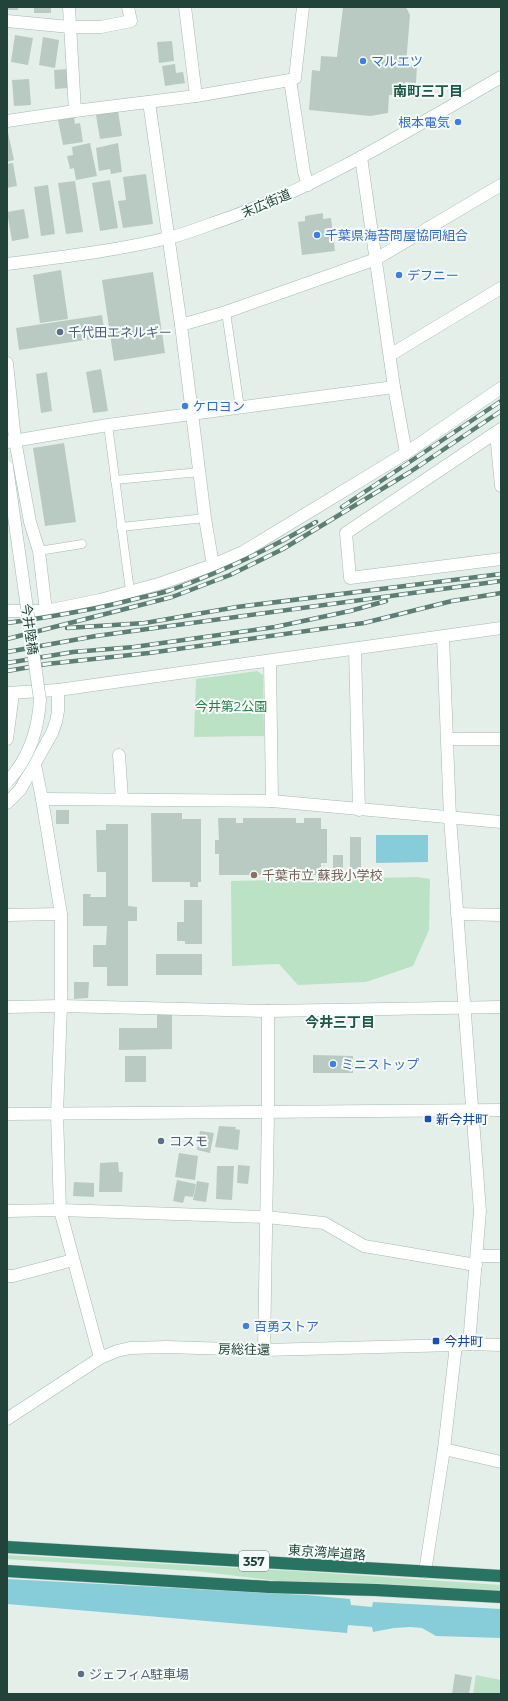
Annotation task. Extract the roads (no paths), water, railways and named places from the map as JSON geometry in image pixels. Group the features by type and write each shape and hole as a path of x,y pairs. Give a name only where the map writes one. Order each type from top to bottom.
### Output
{"highway":[{"name":"東京湾岸道路","path":"7,1547 501,1576"},
{"name":"357","path":"7,1571 269,1587 376,1590 501,1597"}],"street":[{"path":"69,7 75,111"},
{"path":"7,21 70,27 101,27 131,21 128,7"},
{"path":"185,7 196,96"},
{"path":"7,121 196,96 290,80 295,78 303,7"},
{"name":"末広街道","path":"7,264 100,252 169,238 243,213 308,185 361,157 501,77"},
{"path":"290,80 304,172 308,185"},
{"path":"149,102 181,325 205,518 213,565"},
{"path":"361,157 394,387 406,453"},
{"path":"181,325 226,312 376,259 501,185"},
{"path":"390,355 501,288"},
{"path":"7,363 11,441 35,546 46,611"},
{"path":"11,441 108,425 394,387"},
{"path":"7,611 46,611 100,600 162,583 213,565 243,552 406,453 501,388"},
{"path":"498,431 501,486"},
{"path":"498,431 346,533 350,578 501,560"},
{"name":"今井陸橋","path":"7,467 40,700 39,715 33,740 23,762 7,782"},
{"path":"7,739 13,724 10,694 58,690 501,628"},
{"path":"443,636 450,818 480,1211 469,1344"},
{"path":"355,649 359,810"},
{"path":"270,661 272,801"},
{"path":"7,803 20,790 35,765 50,725 58,711 58,690"},
{"path":"448,740 501,739"},
{"path":"119,755 122,799"},
{"path":"35,765 42,799 60,914 61,1006 57,1114 60,1210 100,1358"},
{"path":"42,799 272,801 501,822"},
{"path":"7,915 60,914"},
{"path":"457,914 501,915"},
{"path":"7,1007 61,1006 268,1011 501,1007"},
{"path":"264,1350 268,1011"},
{"path":"7,1114 501,1110"},
{"path":"7,1211 60,1210 266,1217 324,1223 364,1246 476,1261 501,1256"},
{"path":"7,1276 13,1276 73,1260"},
{"name":"房総往還","path":"7,1419 100,1358 117,1351 137,1348 167,1347 264,1350 469,1344 501,1345"},
{"path":"425,1572 444,1449 456,1345"},
{"path":"444,1449 501,1462"}],"lane":[{"path":"226,312 240,408"},
{"path":"108,425 130,591"},
{"path":"115,480 200,472"},
{"path":"121,527 205,518"},
{"path":"35,546 82,544"}],"water":[{"path":"376,835 428,835 428,862 376,863"},
{"path":"7,1579 306,1595 350,1599 351,1605 372,1607 373,1602 501,1609 501,1638 436,1636 422,1628 410,1627 373,1632 372,1627 348,1625 347,1633 7,1604"}],"railway":[{"path":"342,507 501,401"},
{"path":"7,639 172,597 230,575 283,549 410,472 501,411"},
{"path":"7,623 87,610 171,590 208,576 245,559 316,522"},
{"path":"67,628 145,623 237,607 501,574"},
{"path":"7,652 96,636 501,581"},
{"path":"7,671 47,664 149,653 364,623 452,601 501,593"},
{"path":"7,663 73,652 134,647 275,627 350,611 386,601"}],"place":[{"name":"マルエツ","path":"363,61"},
{"name":"根本電気","path":"458,122"},
{"name":"千葉県海苔問屋協同組合","path":"317,235"},
{"name":"デフニー","path":"399,275"},
{"name":"千代田エネルギー","path":"60,332"},
{"name":"ケロヨン","path":"185,406"},
{"name":"千葉市立 蘇我小学校","path":"254,875"},
{"name":"ミニストップ","path":"333,1064"},
{"name":"新今井町","path":"428,1119"},
{"name":"コスモ","path":"161,1141"},
{"name":"百勇ストア","path":"246,1326"},
{"name":"今井町","path":"436,1341"},
{"name":"ジェフィA駐車場","path":"81,1674"}],"district":[{"name":"南町三丁目","path":"428,91"},
{"name":"今井三丁目","path":"340,1022"}],"park label":[{"name":"今井第2公園","path":"231,706"}]}
